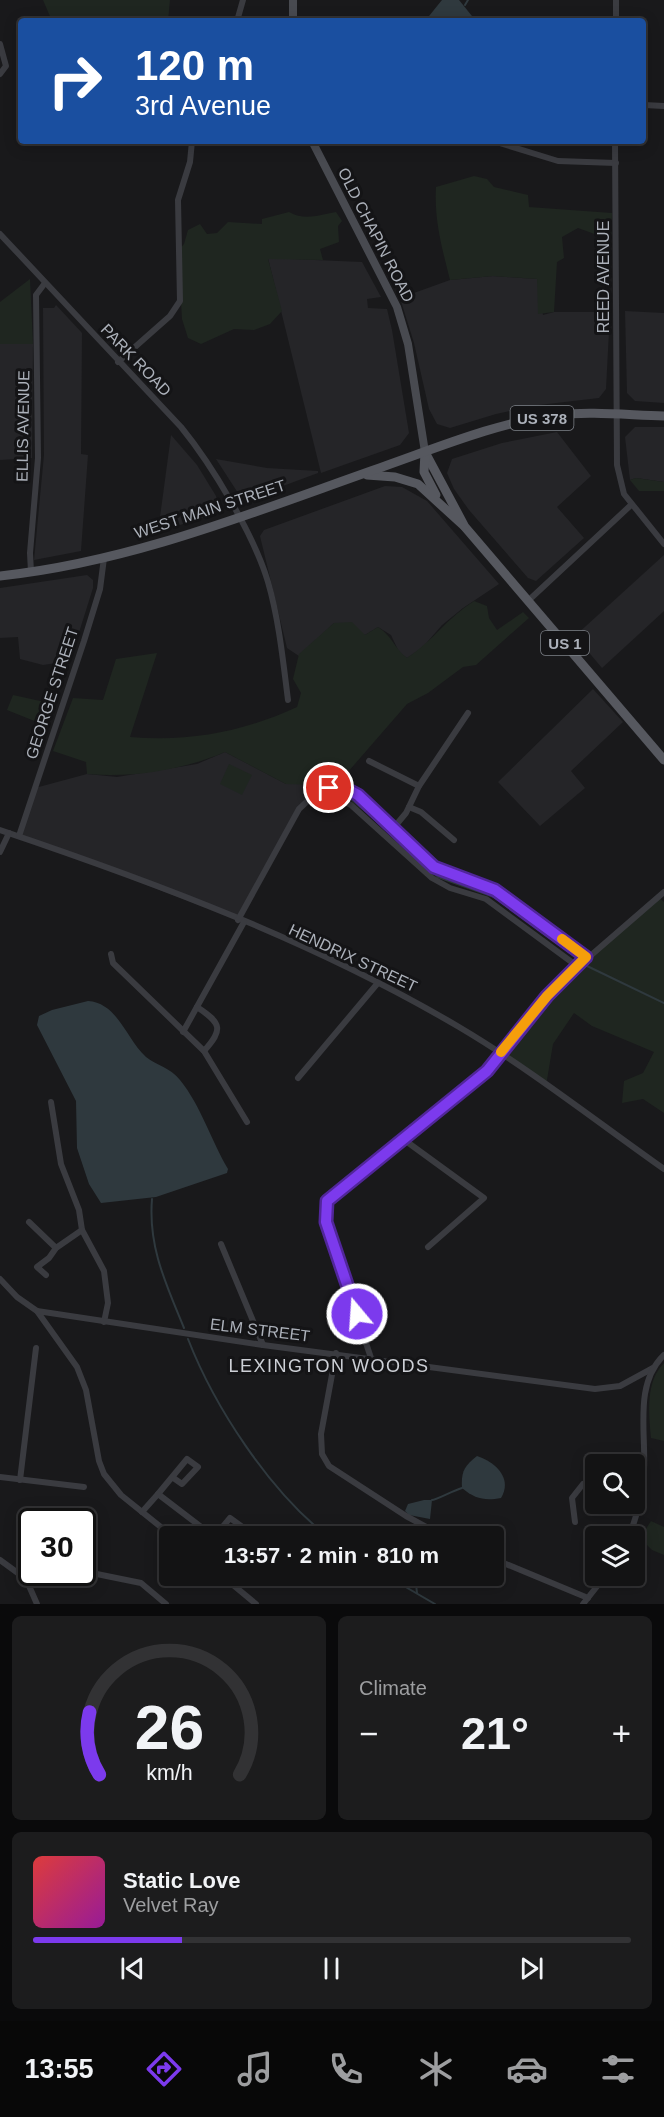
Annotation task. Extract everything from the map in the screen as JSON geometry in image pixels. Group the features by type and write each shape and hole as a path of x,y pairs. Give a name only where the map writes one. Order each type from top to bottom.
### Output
{"main road":[{"name":"US 378","path":"425,452 541,418 591,412 664,416"},
{"name":"WEST MAIN STREET","path":"0,576 104,558 237,517 425,452"},
{"path":"425,452 424,472 442,506"},
{"name":"US 1","path":"425,452 465,527"},
{"name":"US 1","path":"361,474 407,480 426,490 465,527 664,760"}],"street":[{"path":"238,18 243,0"},
{"path":"293,0 293,18"},
{"path":"616,0 616,18"},
{"path":"0,44 6,66 0,74"},
{"path":"646,105 664,106"},
{"path":"118,362 170,316 180,301 178,200 190,162 192,144"},
{"name":"OLD CHAPIN ROAD","path":"314,144 397,307 408,344 425,452"},
{"path":"503,144 558,161 616,163"},
{"name":"REED AVENUE","path":"615,144 618,477 631,506 664,544"},
{"name":"PARK ROAD","path":"0,234 203,454 269,584 288,700"},
{"name":"ELLIS AVENUE","path":"30,572 38,458 36,296 45,283"},
{"path":"529,600 631,506"},
{"name":"GEORGE STREET","path":"19,836 102,583 104,558"},
{"path":"387,836 409,807 420,786 468,713"},
{"path":"369,761 420,786"},
{"path":"183,1032 299,809 306,800 323,790 347,789 362,799 434,867 495,890 586,957"},
{"path":"323,790 351,806 432,878 450,888 486,899 577,966"},
{"path":"409,807 421,812 454,840"},
{"name":"HENDRIX STREET","path":"0,830 145,880 241,921 429,1010 501,1053 664,1169"},
{"path":"0,852 9,833"},
{"path":"371,1358 327,1226 325,1207 331,1197 487,1071 547,996 586,957 664,892"},
{"path":"111,954 113,963 204,1051 247,1122"},
{"path":"298,1078 378,984"},
{"path":"197,1007 212,1017 218,1028 217,1036 204,1051"},
{"path":"51,1102 59,1158 79,1210 82,1230 105,1271 108,1303 104,1322"},
{"path":"403,1139 484,1198 428,1246"},
{"path":"29,1222 56,1248"},
{"path":"46,1275 37,1267 49,1258 56,1248 82,1230"},
{"path":"221,1244 263,1345"},
{"path":"0,1279 17,1298 38,1311 42,1321 67,1349 82,1378 104,1474 121,1495 160,1526"},
{"name":"ELM STREET","path":"38,1311 263,1345 595,1389 620,1386 653,1368"},
{"path":"20,1480 36,1348"},
{"path":"336,1353 321,1434 321,1448 325,1461 380,1499 426,1526"},
{"path":"644,1454 645,1393 653,1368 664,1355"},
{"path":"0,1477 84,1486"},
{"path":"142,1512 172,1477"},
{"path":"575,1522 572,1498 585,1483"},
{"path":"158,1494 201,1526"},
{"path":"223,1526 230,1518 241,1526"},
{"path":"0,1560 18,1573"},
{"path":"504,1564 586,1601 598,1586"},
{"path":"96,1574 141,1583 166,1604"},
{"path":"29,1586 37,1604"},
{"path":"238,1586 256,1604"}],"shaded area":[{"path":"43,0 170,0 168,18 51,18"},
{"path":"442,0 459,0 474,18 427,18"},
{"path":"474,176 487,179 494,187 528,195 529,207 612,213 611,240 578,228 562,237 564,258 557,262 554,312 538,314 537,279 493,276 450,280 437,222 436,187"},
{"path":"289,212 306,217 336,212 342,221 338,226 339,242 320,249 323,260 268,259 282,311 270,324 254,330 234,329 201,344 188,338 182,319 178,251 184,244 188,230 200,224 207,234 217,233 228,222 262,224 262,219"},
{"path":"268,258 362,262 381,297 367,299 368,308 387,309 392,330 409,433 400,445 321,473"},
{"path":"493,276 537,279 543,315 554,312 610,312 606,389 599,398 539,405 496,414 450,428 437,424 429,409 414,343 400,298 450,280"},
{"path":"30,279 33,344 0,344 0,302"},
{"path":"56,305 82,333 81,454 88,455 81,551 34,560 44,455 43,308 54,308"},
{"path":"625,311 664,313 664,403 635,401 627,393"},
{"path":"0,344 33,344 32,458 0,460"},
{"path":"635,427 664,427 664,482 636,478 630,480 625,437"},
{"path":"557,432 591,476 557,507 584,538 536,581 528,578 469,510 454,489 447,473 452,459 502,443"},
{"path":"171,435 197,465 216,496 219,508 214,514 158,532"},
{"path":"216,459 267,468 318,471 318,473 256,496 243,497"},
{"path":"636,478 664,482 664,491 639,491 630,480"},
{"path":"385,486 402,487 427,501 499,584 463,608 442,625 422,648 407,658 399,652 391,635 378,627 365,635 334,623 299,656 287,648 260,536 264,530"},
{"path":"664,555 664,611 602,668 575,636"},
{"path":"87,575 93,580 93,588 70,661 43,665 20,659 18,637 0,638 0,588"},
{"path":"474,601 487,606 489,618 497,630 523,612 529,618 476,665 463,667 428,693 407,704 341,780 316,785 286,784 225,752 192,764 140,774 87,774 86,762 53,751 73,698 103,700 116,659 157,653 130,737 173,738 215,733 256,723 297,707 301,693 293,679 299,654 334,623 352,622 365,635 378,627 407,658"},
{"path":"593,689 623,722 571,771 585,788 540,826 498,782"},
{"path":"13,695 54,704 47,726 7,710"},
{"path":"225,752 286,784 305,784 306,800 238,920 19,836 35,788 87,774 117,777 197,764"},
{"path":"229,764 252,775 242,795 220,784"},
{"path":"658,897 664,902 664,1113 643,1099 622,1103 624,1081 643,1073 654,1052 592,1026 574,1013 553,1044 546,1086 501,1053 547,996"},
{"path":"88,1001 107,1008 146,1057 172,1072 180,1080 200,1112 228,1169 227,1173 156,1197 101,1203 89,1184 77,1148 76,1101 37,1025 39,1016 52,1010"},
{"path":"664,1363 664,1441 651,1438 649,1408 654,1379"},
{"path":"477,1456 490,1462 500,1472 505,1484 501,1498 480,1498 462,1488 464,1470"},
{"path":"432,1500 430,1519 409,1515 405,1511 408,1504"},
{"path":"651,1521 664,1527 664,1555 652,1550 645,1543 645,1530"}],"waterway":[{"path":"465,5 468,0"},
{"path":"345,794 378,822"},
{"path":"401,844 438,877 494,897 570,953"},
{"path":"585,965 664,1003"},
{"path":"152,1199 151,1217 156,1249 165,1281 184,1328"},
{"path":"188,1339 213,1392 246,1446 285,1496 315,1526"},
{"path":"432,1500 462,1488"},
{"path":"404,1586 435,1604"},
{"path":"416,1586 417,1593"}],"slow traffic":[{"path":"501,1052 547,996 586,957 562,939"}],"district":[{"name":"LEXINGTON WOODS","path":"329,1366"}],"route":[{"path":"329,788 343,787 358,795 434,867 495,890 586,957 547,996 487,1071 327,1201 326,1222 357,1314"}]}
